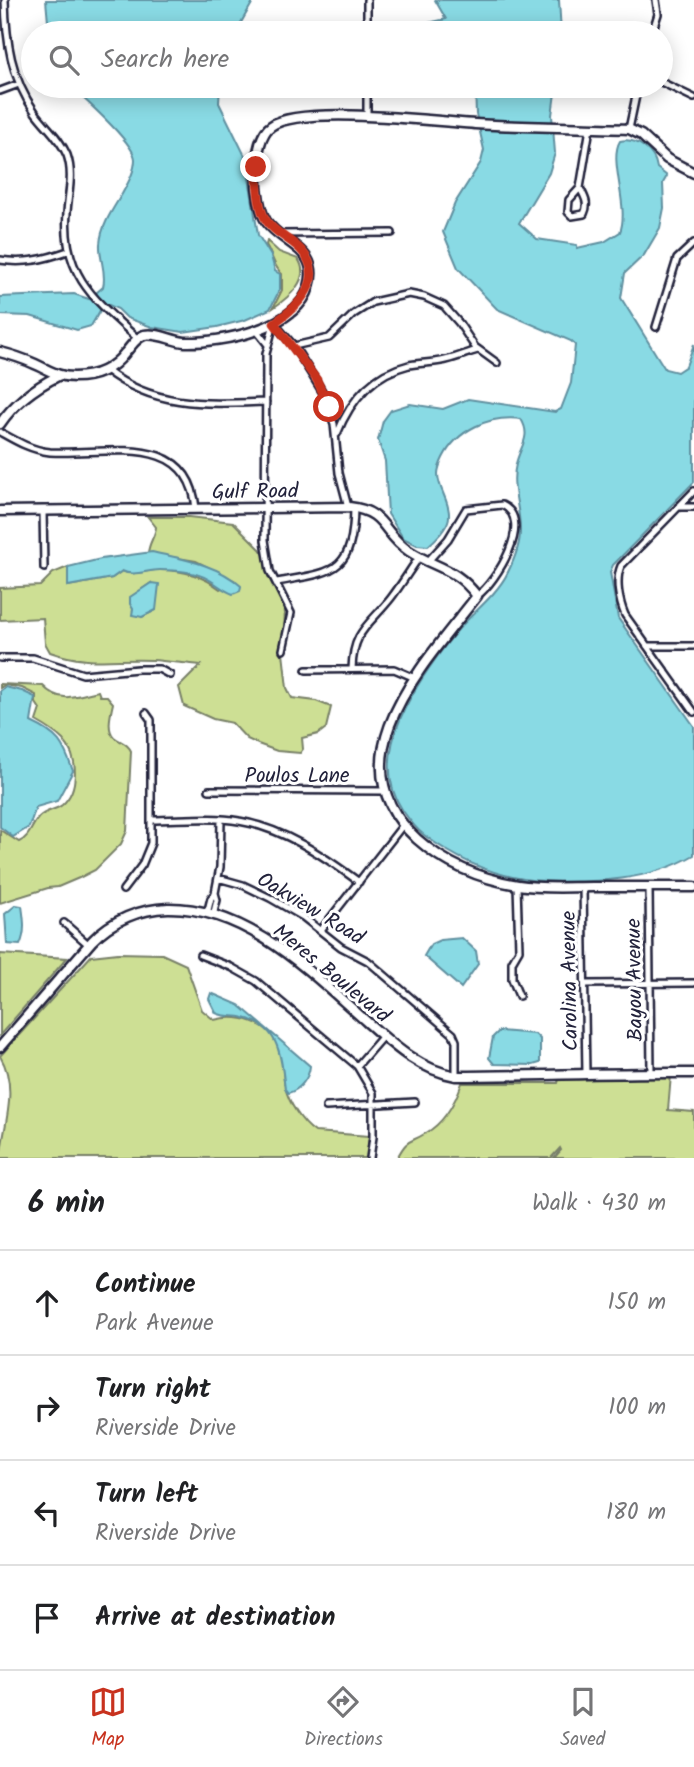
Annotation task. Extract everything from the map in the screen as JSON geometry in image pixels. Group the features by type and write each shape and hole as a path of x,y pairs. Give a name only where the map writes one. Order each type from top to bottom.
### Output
{"street":[{"path":"5,0 9,50 21,87"},
{"path":"367,0 367,21"},
{"path":"656,0 658,14 656,21"},
{"path":"0,91 19,84"},
{"path":"673,88 694,98"},
{"path":"27,98 61,142 68,158 71,174 66,215 68,251 79,278 107,311 137,338"},
{"path":"367,98 367,117"},
{"path":"629,129 635,98"},
{"path":"0,352 27,360 58,376 82,377 106,370 121,358 137,338 148,334 177,341 234,337 274,323 302,300 309,289 311,278 305,255 267,221 261,203 257,155 261,138 279,121 296,117 367,117 629,129 641,135 667,159 694,172"},
{"path":"580,188 587,202 586,208 584,214 572,216 568,212 569,200 580,188 590,128"},
{"path":"279,233 392,233"},
{"path":"656,327 677,259 694,243"},
{"path":"0,260 24,262 68,251"},
{"path":"294,346 329,338 364,307 385,298 406,294 424,297 443,306 478,350 497,363"},
{"path":"274,323 268,345 265,509 267,559 291,612 283,650"},
{"path":"274,323 294,346 321,387 330,410 336,437 339,473 351,508 354,531 350,548 340,565 316,576 276,582"},
{"path":"256,330 268,345"},
{"path":"461,355 466,341 465,335"},
{"path":"336,437 346,413 366,387 384,374 407,366 445,361 478,350"},
{"path":"106,370 136,389 175,402 266,402"},
{"path":"0,424 25,396 58,376"},
{"path":"330,410 338,414 346,413"},
{"path":"0,432 42,451 137,451 163,457 187,478 194,491 196,509"},
{"path":"694,491 621,566 619,572 623,610 694,712"},
{"path":"429,560 448,539 466,509 504,506 511,512 514,522 512,543 500,570 415,678 383,743 381,766 384,791 402,825 451,863 484,877 517,885 694,887"},
{"path":"678,507 694,507"},
{"path":"351,508 373,514 399,542 460,577 477,596"},
{"name":"Gulf Road","path":"0,510 351,508"},
{"path":"43,510 44,568"},
{"path":"352,669 352,650 365,625 391,598 420,556"},
{"path":"647,646 694,646"},
{"path":"0,658 33,658 83,674 138,668 159,669 170,675"},
{"path":"306,670 397,670 415,678"},
{"path":"123,890 148,855 151,843 151,720 146,713"},
{"name":"Poulos Lane","path":"209,790 384,791"},
{"path":"152,820 240,821 288,838 359,882"},
{"path":"210,915 217,901 215,893 221,820"},
{"path":"321,930 402,825"},
{"name":"Oakview Road","path":"218,878 240,884 274,899 321,930 341,947 384,973 455,1036 456,1076"},
{"path":"517,885 516,923 519,950 512,962 512,979 519,996"},
{"name":"Carolina Avenue","path":"583,887 586,1074"},
{"name":"Bayou Avenue","path":"649,887 651,1072"},
{"name":"Meres Boulevard","path":"0,1047 89,945 110,926 139,913 173,908 210,915 247,929 285,952 383,1036 423,1066 456,1076 550,1077 651,1072 694,1073"},
{"path":"64,923 89,945"},
{"path":"200,955 231,967 256,981 357,1066 371,1088 374,1105 370,1158"},
{"path":"584,984 694,983"},
{"path":"357,1066 383,1036"},
{"path":"326,1107 415,1102"}],"green space":[{"path":"267,241 279,252 298,259 302,266 300,281 296,287 273,308 282,290 282,274 266,245"},
{"path":"148,517 189,517 233,522 265,556 268,572 285,605 284,639 280,651 283,653 287,688 292,698 316,701 331,707 326,728 318,734 302,738 303,749 300,753 277,751 258,744 247,739 232,723 213,719 184,706 179,687 201,665 152,660 77,659 50,652 45,643 43,618 0,620 0,588 40,586 53,573 68,567 68,586 112,578 122,571 134,573 173,570 198,576 220,589 234,580 196,561 148,553 156,527","holes":["151,583 156,610 142,617 133,609 131,597"]},
{"path":"0,684 43,686 49,692 62,697 98,691 100,696 107,696 113,703 110,721 112,734 131,751 127,831 121,844 95,870 79,878 58,887 0,903 0,830 19,842 23,840 39,817 60,807 68,798 75,772 72,755 63,740 36,721 40,709 36,703 36,695 22,688 5,685 0,688"},
{"path":"118,953 162,954 186,965 202,1010 214,1020 243,1019 268,1031 281,1053 287,1093 300,1118 315,1132 369,1136 367,1158 0,1158 9,1106 9,1081 0,1056 91,956"},
{"path":"0,954 67,958 0,1035"},
{"path":"671,1075 668,1110 694,1112 694,1158 554,1158 560,1148 551,1158 397,1158 407,1144 433,1129 444,1118 462,1083 558,1083 559,1079 597,1076"}],"water":[{"path":"46,0 254,0 242,21 48,21"},
{"path":"435,0 559,0 560,21 437,21 446,19"},
{"path":"83,98 219,98 219,103 246,158 258,235 271,256 275,271 280,274 280,289 270,309 245,320 183,332 152,327 127,318 109,305 102,307 91,326 77,330 30,316 0,315 0,297 74,294 89,299 103,287 101,237 108,218 131,177 135,159 126,142"},
{"path":"475,98 554,98 552,115 555,153 549,173 519,223 537,239 577,245 577,248 604,242 620,232 623,210 616,160 620,141 632,141 644,147 653,156 657,168 667,176 663,183 664,208 660,228 644,255 625,273 621,298 665,369 677,372 686,366 694,344 694,482 613,565 610,572 618,618 694,726 694,855 677,864 641,875 603,881 545,881 496,873 466,861 421,832 403,811 393,789 390,765 393,741 401,717 427,671 456,632 497,588 514,557 520,532 514,473 525,431 521,419 497,419 465,432 449,448 438,474 448,505 448,520 442,533 428,546 417,545 403,538 388,514 385,461 378,440 383,421 391,410 410,404 443,409 468,399 555,412 561,409 571,383 575,345 497,309 458,268 443,232 455,203 481,162 484,150"},
{"path":"152,552 210,567 241,586 240,591 233,594 199,575 165,570 135,573 122,571 112,578 68,586 68,567"},
{"path":"151,583 159,584 156,610 142,617 132,615 130,597"},
{"path":"5,687 35,697 31,722 59,741 73,771 57,801 36,807 29,827 13,837 0,827 0,691"},
{"path":"16,905 22,906 23,916 24,931 20,945 7,944 5,914"},
{"path":"462,938 476,951 478,964 461,988 424,956 431,944 440,940"},
{"path":"211,993 239,1005 310,1066 308,1075 300,1086 288,1093 285,1089 277,1046 265,1029 244,1018 216,1013 209,999"},
{"path":"499,1031 535,1034 540,1039 540,1063 494,1064 489,1058 493,1037"}],"route":[{"path":"256,167 263,214 272,228 302,250 311,278 305,296 274,323 294,346 317,380 329,407"}]}
